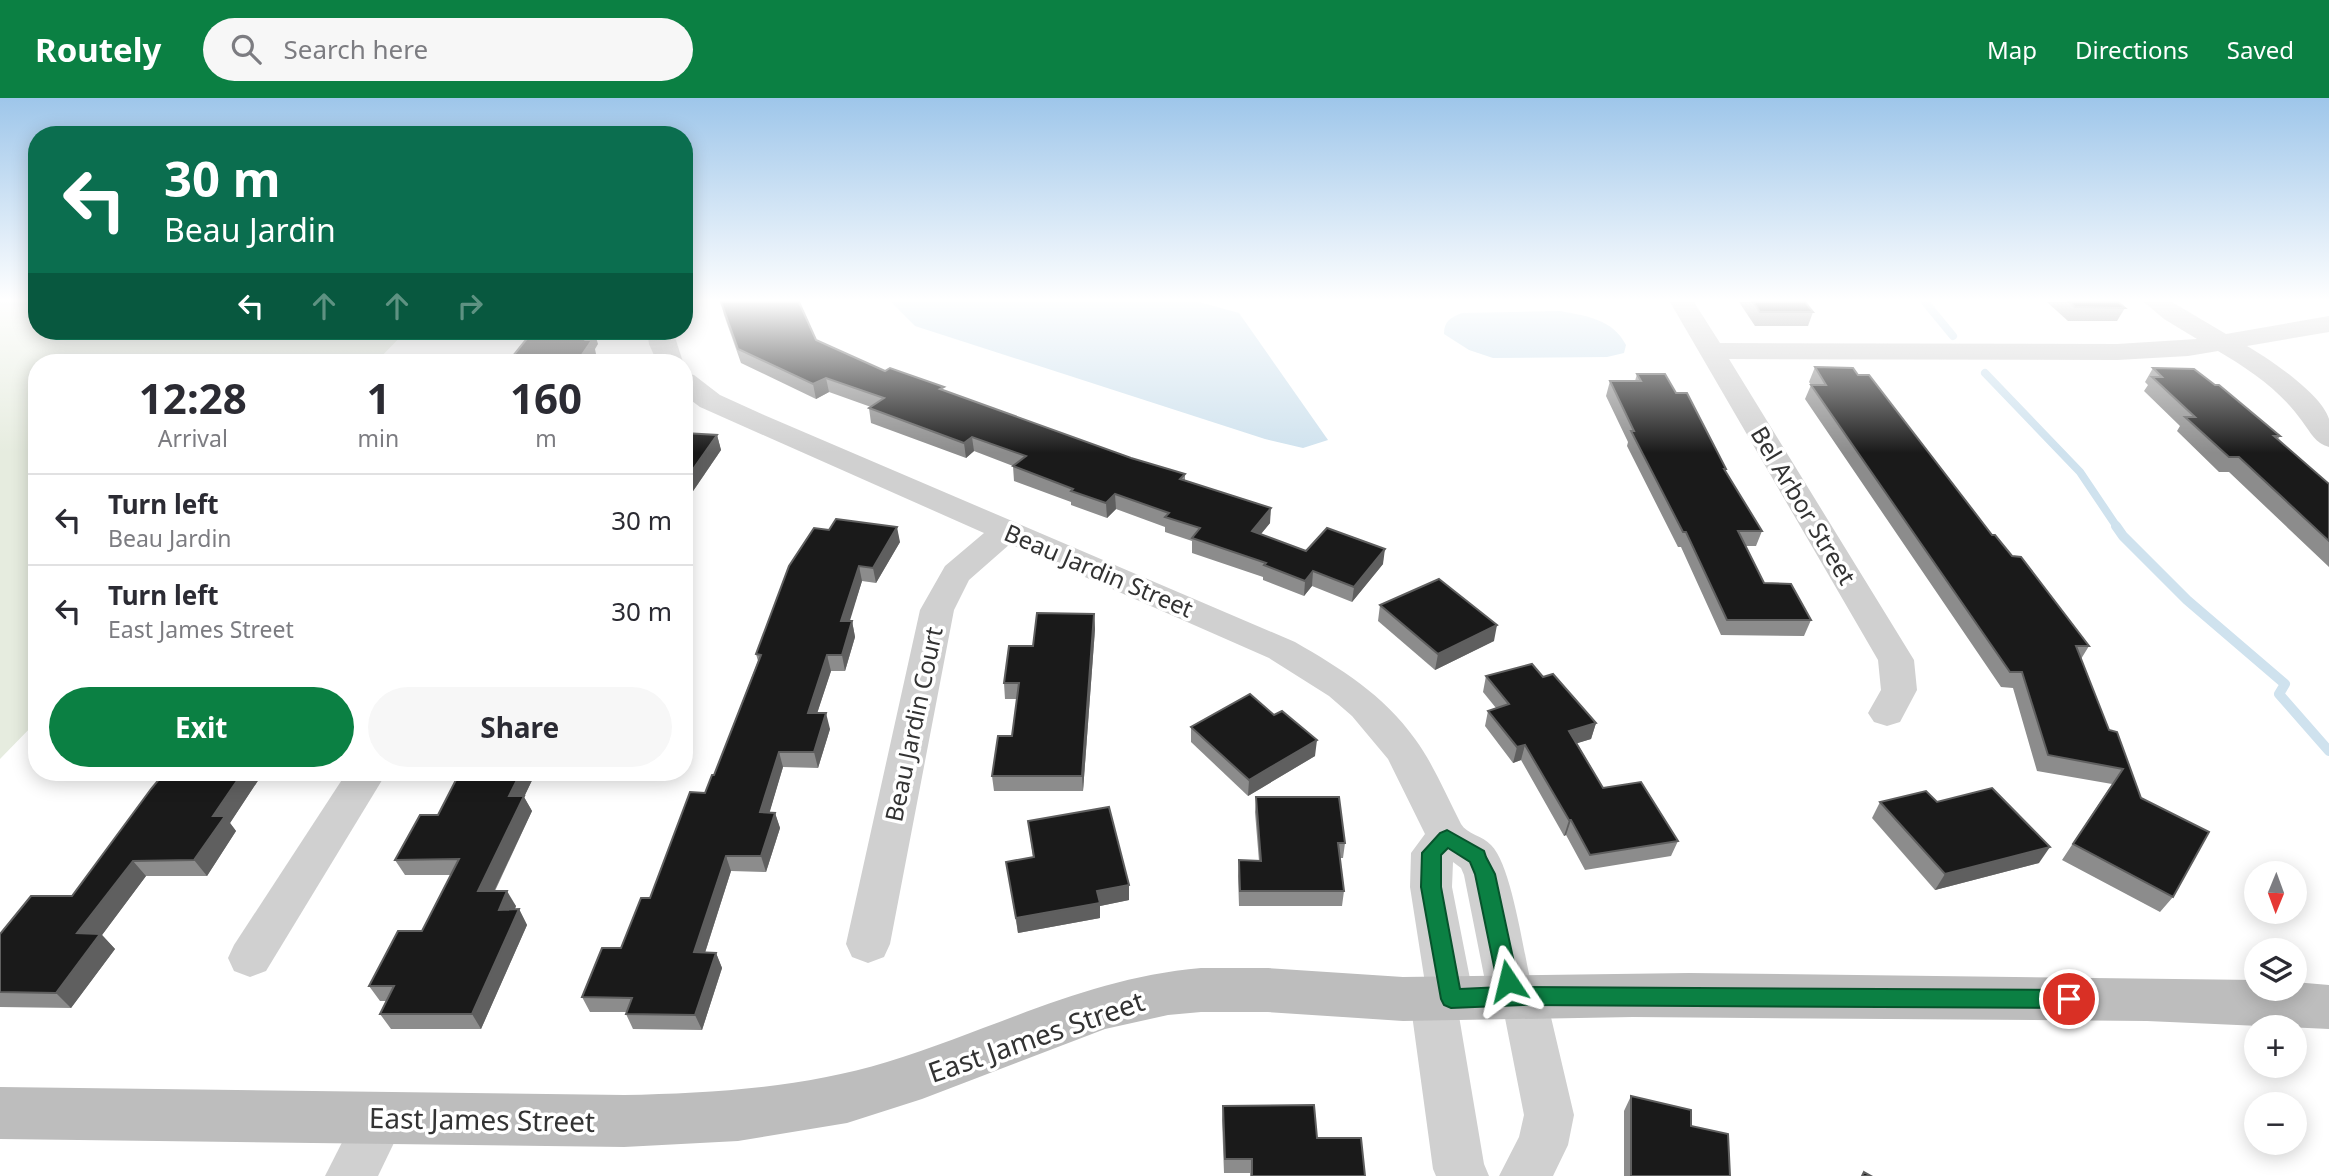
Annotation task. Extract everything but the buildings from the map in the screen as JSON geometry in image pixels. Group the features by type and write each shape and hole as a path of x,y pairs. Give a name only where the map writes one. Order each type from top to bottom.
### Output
{"street":[{"name":"Bel Arbor Street","path":"1714,352 1896,660 1899,690 1887,713"},
{"path":"1857,352 2116,352"},
{"path":"2235,352 2265,370 2291,390 2329,438"},
{"name":"Beau Jardin Street","path":"693,391 754,421 1282,650 1323,672 1362,700 1396,738 1423,782 1447,838"},
{"name":"Beau Jardin Court","path":"868,944 937,610 954,574 965,562 1007,531"},
{"path":"250,958 361,781"},
{"path":"1463,1176 1459,1169 1431,887 1432,853 1447,838 1477,857 1485,874 1549,1115 1543,1145 1525,1176"},
{"name":"East James Street","path":"0,1113 624,1121 708,1119 786,1111 860,1095 1119,1002 1169,993 1228,989 1442,999 1517,996 2031,998 2274,1002 2329,1007"},
{"path":"351,1176 381,1118"}],"shaded area":[{"path":"0,352 385,352 28,354 28,730 0,759"}],"water":[{"path":"996,352 1267,352 1328,440 1303,448 1265,439"},
{"path":"1476,352 1624,352 1607,357 1493,358"}],"waterway":[{"path":"1985,373 2080,472 2117,527"},
{"path":"2116,526 2187,600 2285,684 2279,694 2329,751"}],"route":[{"path":"1508,981 1485,874 1477,857 1447,838 1432,853 1431,887 1451,999 1523,996 2069,999"}]}
